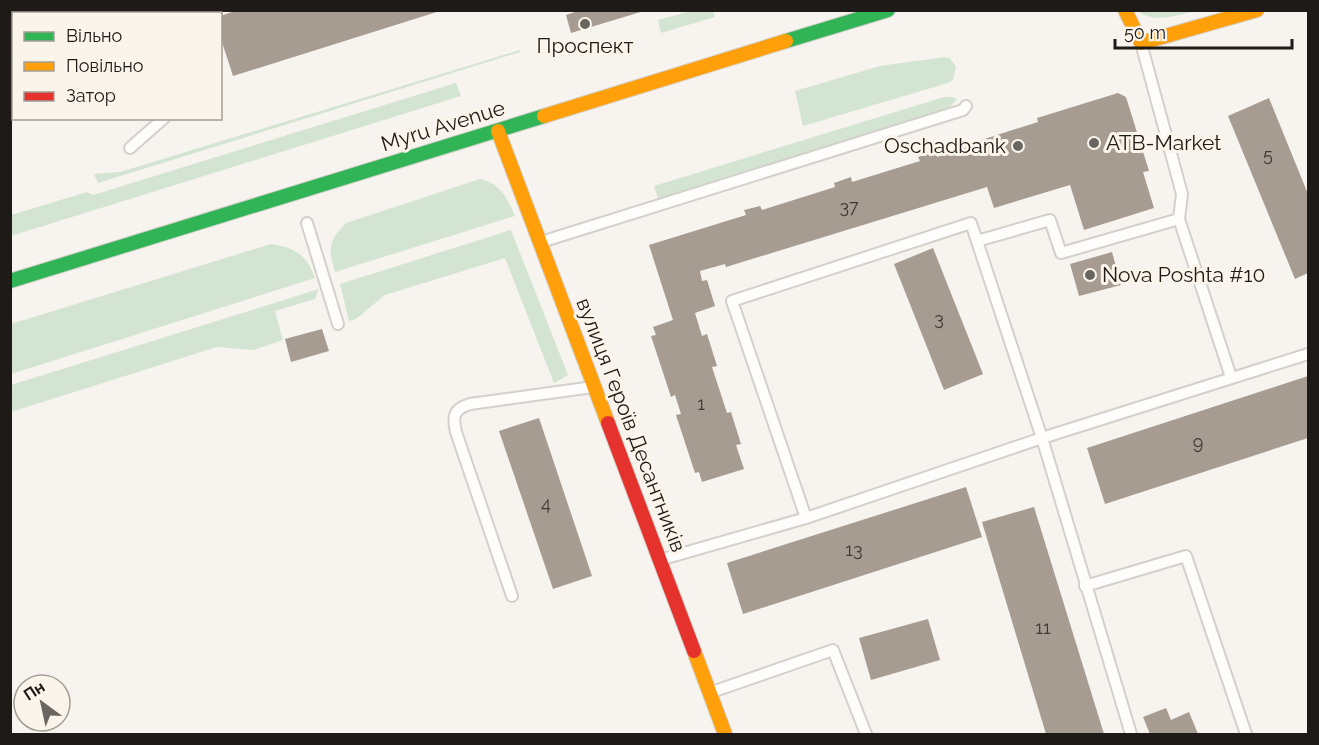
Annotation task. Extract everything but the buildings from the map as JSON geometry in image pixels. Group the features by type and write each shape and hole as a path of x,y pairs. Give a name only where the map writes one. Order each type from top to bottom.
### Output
{"main road":[{"name":"Myru Avenue","path":"10,281 888,10"},
{"path":"1125,10 1129,29 1141,43 1257,10"},
{"name":"вулиця Героїв Десантників","path":"498,131 538,243 661,560 725,735"}],"lane":[{"path":"1141,43 1182,194 1179,219 1231,377"},
{"path":"538,243 963,110 966,106"},
{"path":"130,148 162,120"},
{"path":"977,242 1050,220 1060,253 1179,219"},
{"path":"307,223 338,324"},
{"path":"806,518 732,301 971,223 1042,438 1131,735"},
{"path":"661,560 806,518 1042,438 1308,354"},
{"path":"512,596 456,432 453,420 455,412 470,404 594,387"},
{"path":"1085,586 1186,556 1246,735"},
{"path":"708,693 834,650 866,735"}],"green space":[{"path":"691,11 713,11 715,17 661,33 658,20"},
{"path":"1138,11 1196,11 1158,18"},
{"path":"520,50 520,52 98,183 94,174 120,172"},
{"path":"950,58 956,67 953,80 948,83 803,126 795,91 880,66"},
{"path":"456,83 461,96 11,236 11,215 87,192 93,195"},
{"path":"944,97 957,99 950,107 658,199 654,186"},
{"path":"480,179 498,188 506,197 515,216 335,272 331,246 336,235 346,223"},
{"path":"511,230 568,375 554,383 505,258 385,295 356,319 349,321 340,284"},
{"path":"271,244 299,253 308,263 315,278 11,374 11,324"},
{"path":"319,289 315,299 275,311 283,340 253,350 217,347 11,412 11,385"}],"traffic: fast":[{"path":"786,41 888,10"},
{"path":"10,281 544,116"}],"traffic: slow":[{"path":"1125,10 1141,43 1257,10"},
{"path":"544,116 786,41"},
{"path":"498,131 608,423"},
{"path":"694,651 725,734"}],"traffic: jam":[{"path":"608,423 694,651"}],"place":[{"name":"Проспект","path":"585,24"},
{"name":"ATB-Market","path":"1094,143"},
{"name":"Oschadbank","path":"1018,146"},
{"name":"Nova Poshta #10","path":"1090,275"}]}
